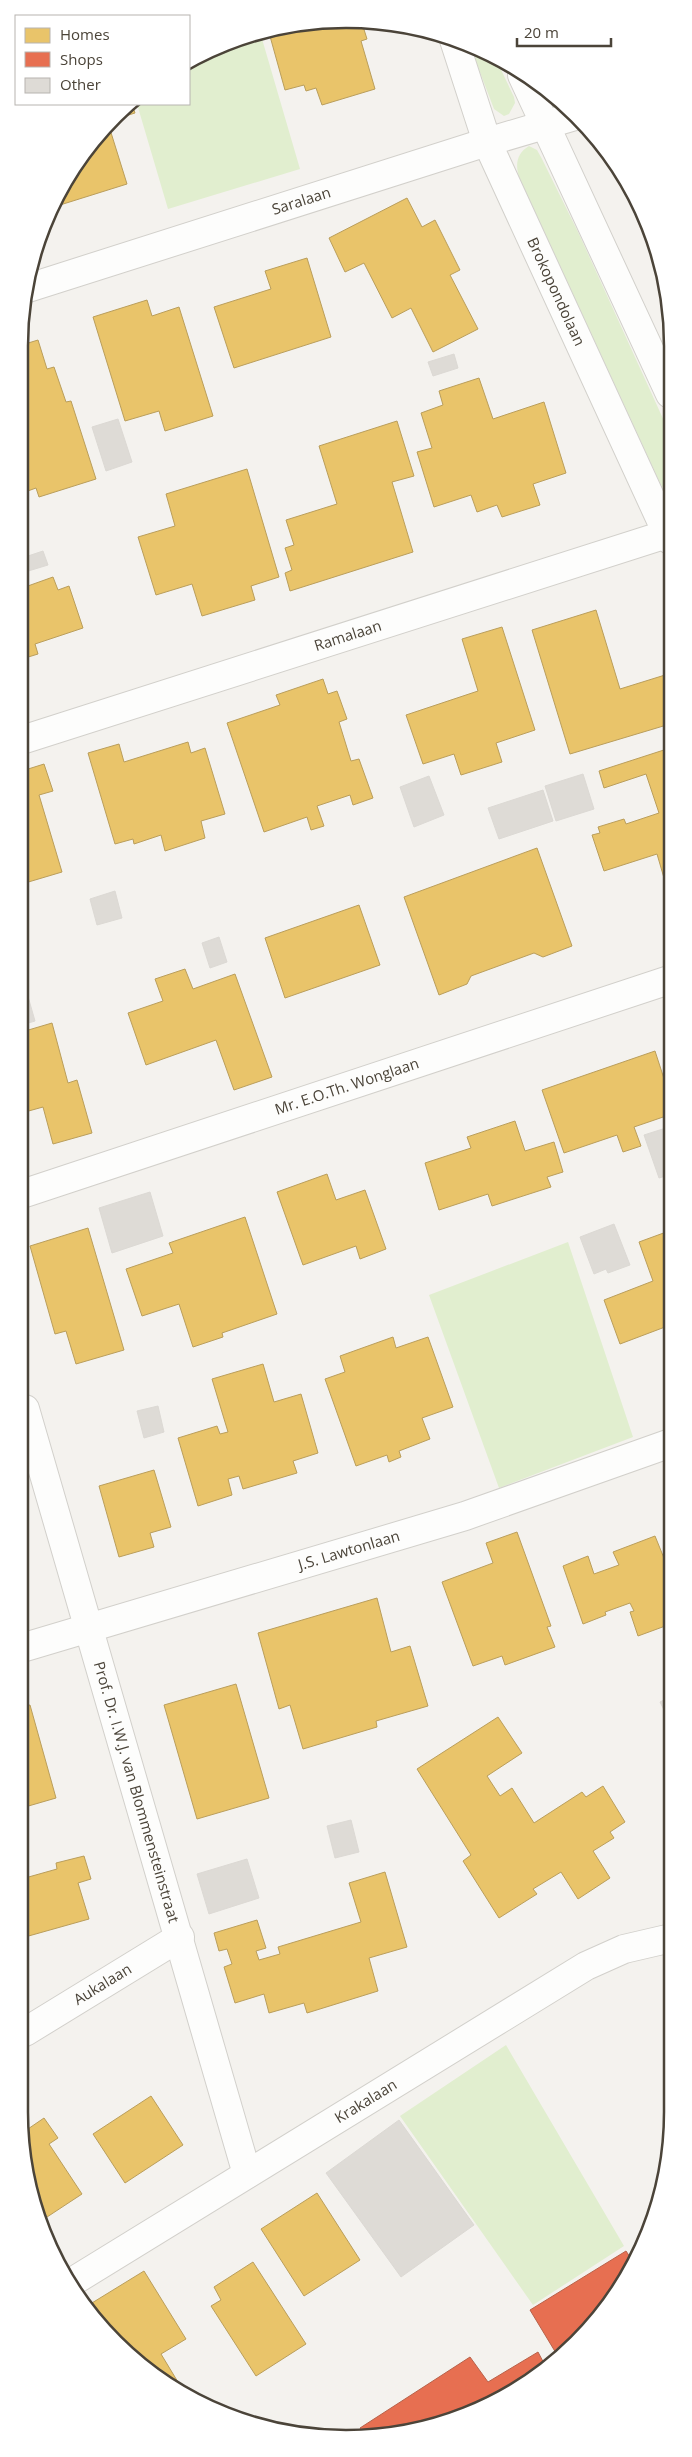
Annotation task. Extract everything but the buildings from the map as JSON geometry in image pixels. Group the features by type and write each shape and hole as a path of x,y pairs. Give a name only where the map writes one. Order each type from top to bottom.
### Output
{"street":[{"name":"Brokopondolaan","path":"456,47 487,142 664,525"},
{"path":"526,83 664,381"},
{"name":"Saralaan","path":"33,287 568,118"},
{"name":"Ramalaan","path":"28,738 664,538"},
{"name":"Mr. E.O.Th. Wonglaan","path":"28,1192 664,982"},
{"name":"Prof. Dr. I.W.J. van Blommensteinstraat","path":"28,1419 180,1937 247,2174"},
{"name":"J.S. Lawtonlaan","path":"28,1646 465,1516 664,1445"},
{"name":"Aukalaan","path":"28,2030 180,1937"},
{"name":"Krakalaan","path":"76,2280 586,1966 624,1949 664,1939"}],"green space":[{"path":"262,39 300,169 168,209 137,106 190,105 190,68 224,52"},
{"path":"473,54 500,67 514,97 515,103 509,114 504,116 494,109"},
{"path":"529,146 537,150 542,159 579,234 664,421 664,490 519,177 518,159"},
{"path":"568,1242 633,1437 499,1488 429,1295"},
{"path":"506,2045 624,2246 533,2305 400,2116"}]}
